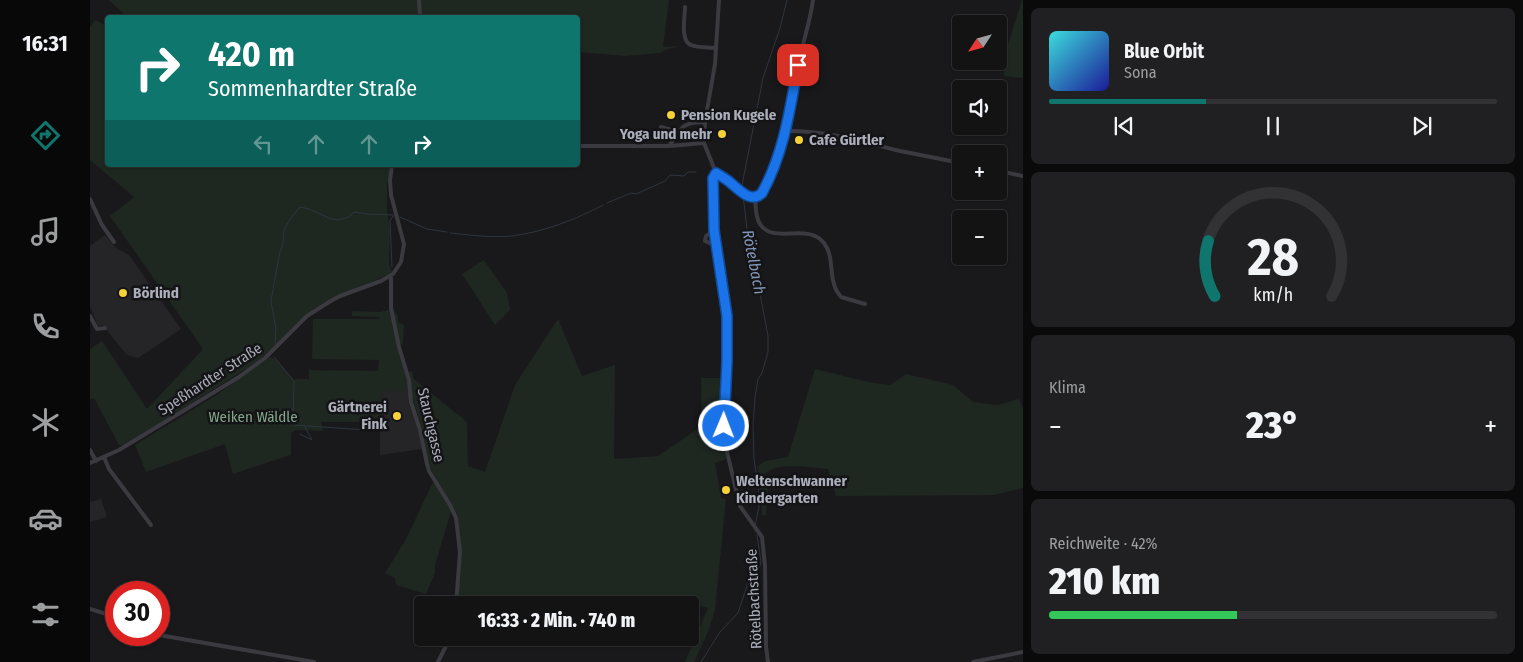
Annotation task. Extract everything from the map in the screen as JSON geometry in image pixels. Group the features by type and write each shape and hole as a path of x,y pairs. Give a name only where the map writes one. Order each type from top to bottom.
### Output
{"street":[{"path":"419,0 420,15"},
{"path":"719,0 715,64 705,122 704,143 716,173 745,194 755,198"},
{"path":"755,198 762,193 767,183 786,131 798,65 814,0"},
{"path":"685,7 685,37 687,42 691,45 715,48"},
{"path":"669,146 684,125 691,122 705,122"},
{"path":"661,127 679,132"},
{"path":"786,131 808,130 822,132 952,161"},
{"path":"580,146 669,146 704,143"},
{"path":"391,275 401,262 404,244 391,195 392,167"},
{"name":"Rötelbachstraße","path":"716,173 713,178 714,230 727,316 724,426 726,448 740,506 762,537 765,566 768,662"},
{"path":"1007,173 1023,176"},
{"path":"755,198 758,219 765,230 776,234 804,233 817,236 828,248 834,287 841,298 865,304"},
{"path":"90,200 102,225 114,242"},
{"name":"Rötelbachstraße","path":"714,230 706,236 705,241 717,246"},
{"name":"Speßhardter Straße","path":"90,463 119,450 259,363 307,316 329,302 391,275"},
{"name":"Stauchgasse","path":"391,275 391,308 409,380 411,402 420,430 427,464 429,471 456,518 460,552 457,596"},
{"path":"90,316 97,329 105,328"},
{"path":"90,450 96,461"},
{"path":"104,457 109,470 151,525"},
{"path":"90,609 105,614"},
{"path":"170,637 314,662"},
{"path":"438,662 446,646"},
{"path":"973,662 1023,652"}],"shaded area":[{"path":"105,235 115,247 129,255 181,329 138,358 127,355 102,325 98,326 90,306 90,246"},
{"name":"Gärtnerei Fink","path":"408,384 422,449 380,455 383,389"},
{"path":"101,499 107,517 90,522 90,502"}],"green space":[{"path":"109,0 669,0 663,47 681,46 665,50 661,53 625,56 580,52 580,15 125,15"},
{"path":"1023,0 1023,78 1004,76 1004,70 1008,70 1008,44"},
{"path":"95,20 105,25 105,167 390,167 387,211 390,229 389,264 392,272 311,311 254,364 125,445 119,445 94,398 90,399 90,349 102,341 147,409 203,349 110,216 134,197 90,160 90,27"},
{"path":"484,260 507,293 510,310 495,325 462,274"},
{"name":"Weiken Wäldle","path":"393,309 398,316 398,322 404,325 403,343 398,347 405,373 412,371 414,379 467,422 468,466 485,472 515,385 558,319 582,376 615,365 614,459 658,456 702,426 701,378 723,378 721,427 726,459 715,463 721,498 726,499 715,610 708,632 694,662 685,662 692,646 699,646 699,629 708,608 699,606 699,596 458,595 459,528 452,508 435,565 435,573 426,594 396,585 395,578 385,573 405,541 435,478 428,463 422,429 408,384 402,393 383,390 381,422 321,422 323,431 296,430 291,433 291,455 233,474 225,444 146,472 135,445 212,398 270,357 278,361 295,382 295,379 309,379 309,370 378,371 379,360 312,359 313,319 379,319 380,317 352,316 352,311 380,312"},
{"path":"815,369 868,382 890,385 906,374 953,385 973,402 998,405 1019,399 1023,409 1023,488 994,495 836,496 828,469 786,466 770,470 765,474 768,485 766,515 762,515 758,466 765,461 788,457"}],"waterway":[{"name":"Rötelbach","path":"742,191 763,78 780,28 787,0"},
{"path":"607,203 631,193 636,194 665,181 670,175 684,176 688,172 696,172"},
{"name":"Rötelbach","path":"743,195 751,263 758,283 768,336 768,352 762,373 758,379 753,426 754,459 759,492 759,507 755,526"},
{"path":"450,233 496,237 535,232 559,225 603,205"},
{"path":"275,344 276,329 271,301 283,234 291,218 300,207 338,220 349,217 354,212 394,215"},
{"path":"392,267 390,221 393,216"},
{"path":"400,217 427,229 447,232"},
{"path":"274,357 294,381 293,423"},
{"path":"294,425 366,430"},
{"path":"300,434 312,440 305,427"},
{"name":"Rötelbach","path":"701,662 720,632 738,613 750,577 759,569 761,562 757,535"}],"place":[{"name":"Pension Kugele","path":"671,115"},
{"name":"Yoga und mehr","path":"722,134"},
{"name":"Cafe Gürtler","path":"799,140"},
{"name":"Börlind","path":"123,293"},
{"name":"Gärtnerei Fink","path":"397,416"},
{"name":"Weltenschwanner Kindergarten","path":"726,490"}],"route":[{"path":"724,426 727,316 714,230 712,205 713,178 716,173 748,196 755,198 762,193 778,156 786,131 798,65"}]}
